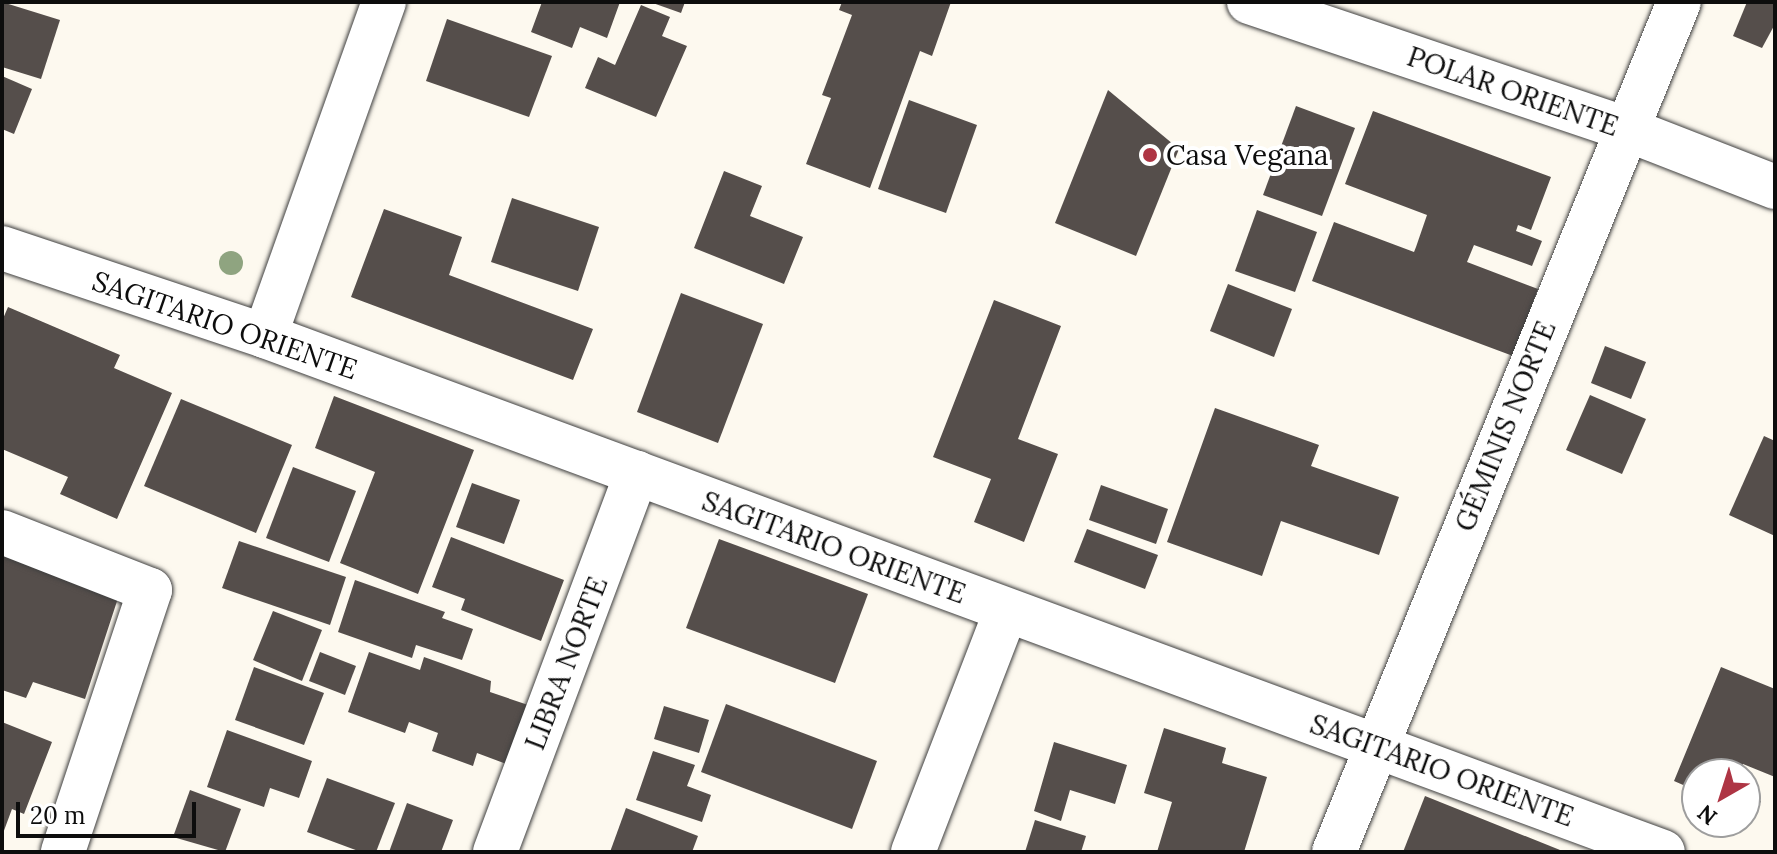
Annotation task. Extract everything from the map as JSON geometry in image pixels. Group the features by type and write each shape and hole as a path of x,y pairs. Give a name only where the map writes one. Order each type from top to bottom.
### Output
{"street":[{"path":"265,336 384,2"},
{"name":"POLAR ORIENTE","path":"1249,2 1626,129 1775,187"},
{"name":"GÉMINIS NORTE","path":"1334,852 1374,745 1679,2"},
{"name":"SAGITARIO ORIENTE","path":"2,248 265,336 1663,852"},
{"name":"LIBRA NORTE","path":"495,852 637,473"},
{"path":"2,532 150,590 63,852"},
{"path":"913,852 1006,611"}],"building":[{"path":"2,2 60,20 41,79 2,67"},
{"path":"542,2 620,2 607,38 580,27 572,48 531,32"},
{"path":"650,2 685,2 681,13"},
{"path":"842,2 951,2 932,56 920,51 870,188 806,164 831,98 822,95 852,15 839,10"},
{"path":"1747,2 1775,2 1775,24 1762,48 1733,36"},
{"path":"641,5 670,17 662,36 687,46 656,117 585,88 598,57 615,65"},
{"path":"447,19 552,56 529,117 426,81"},
{"path":"2,76 32,89 14,134 2,129"},
{"path":"1108,90 1179,149 1136,256 1055,223"},
{"path":"909,100 977,125 946,213 878,189"},
{"path":"1296,106 1355,128 1322,216 1263,195"},
{"path":"1373,111 1551,177 1531,230 1518,225 1516,231 1542,241 1532,266 1474,245 1467,262 1538,289 1513,356 1312,281 1334,222 1414,252 1416,247 1427,215 1345,184"},
{"path":"724,171 762,186 750,216 803,237 784,284 694,248"},
{"path":"512,198 599,227 578,291 491,262"},
{"path":"384,209 462,237 449,275 593,329 573,380 351,297"},
{"path":"1257,210 1317,232 1295,292 1235,271"},
{"path":"1228,284 1292,309 1274,357 1210,331"},
{"path":"681,293 763,324 718,443 637,412"},
{"path":"994,300 1061,326 1018,439 1058,454 1024,542 974,522 991,479 933,457"},
{"path":"8,307 120,355 114,368 172,393 117,519 60,494 68,477 2,449 2,321"},
{"path":"1605,346 1646,362 1631,399 1591,383"},
{"path":"1590,395 1646,419 1622,474 1566,450"},
{"path":"334,396 474,450 418,594 340,563 375,472 315,448"},
{"path":"181,399 292,445 256,533 144,486"},
{"path":"1215,408 1319,445 1311,466 1399,497 1379,555 1281,521 1262,576 1167,542"},
{"path":"1764,436 1775,441 1775,536 1729,515"},
{"path":"293,467 356,491 329,562 266,538"},
{"path":"472,483 520,500 504,544 456,527"},
{"path":"1101,485 1168,509 1156,544 1089,520"},
{"path":"1087,529 1158,555 1145,589 1074,562"},
{"path":"451,537 564,580 541,641 461,610 465,599 432,587"},
{"path":"719,539 868,594 835,683 686,628"},
{"path":"239,541 346,577 330,625 222,588"},
{"path":"2,552 120,592 85,699 33,682 26,698 2,690"},
{"path":"355,580 445,612 442,618 473,629 462,660 416,645 412,658 338,632"},
{"path":"273,611 322,630 302,681 253,660"},
{"path":"320,652 356,666 345,695 309,681"},
{"path":"369,652 420,670 424,657 491,681 490,692 537,708 517,768 477,753 473,766 432,751 438,733 409,722 405,733 348,712"},
{"path":"254,667 324,693 304,745 235,720"},
{"path":"1721,667 1775,689 1775,777 1761,771 1761,758 1683,758"},
{"path":"726,704 877,761 852,829 701,772"},
{"path":"664,706 709,720 699,753 654,739"},
{"path":"2,722 52,742 24,814 12,809 2,836"},
{"path":"1164,728 1226,748 1222,763 1267,777 1244,852 1157,852 1172,802 1144,793"},
{"path":"227,730 312,761 299,798 270,788 264,807 207,787"},
{"path":"1054,742 1127,765 1115,804 1070,790 1061,821 1034,811"},
{"path":"653,751 695,765 687,786 711,795 702,822 636,800"},
{"path":"1681,764 1681,784 1674,781"},
{"path":"327,778 395,803 376,852 361,852 307,832"},
{"path":"190,790 241,809 225,852 173,837"},
{"path":"1425,796 1565,852 1403,852"},
{"path":"407,803 453,820 441,852 389,852"},
{"path":"626,808 698,836 692,852 610,852"},
{"path":"1035,820 1086,836 1081,852 1025,852"}],"place":[{"name":"Casa Vegana","path":"1150,155"}]}
